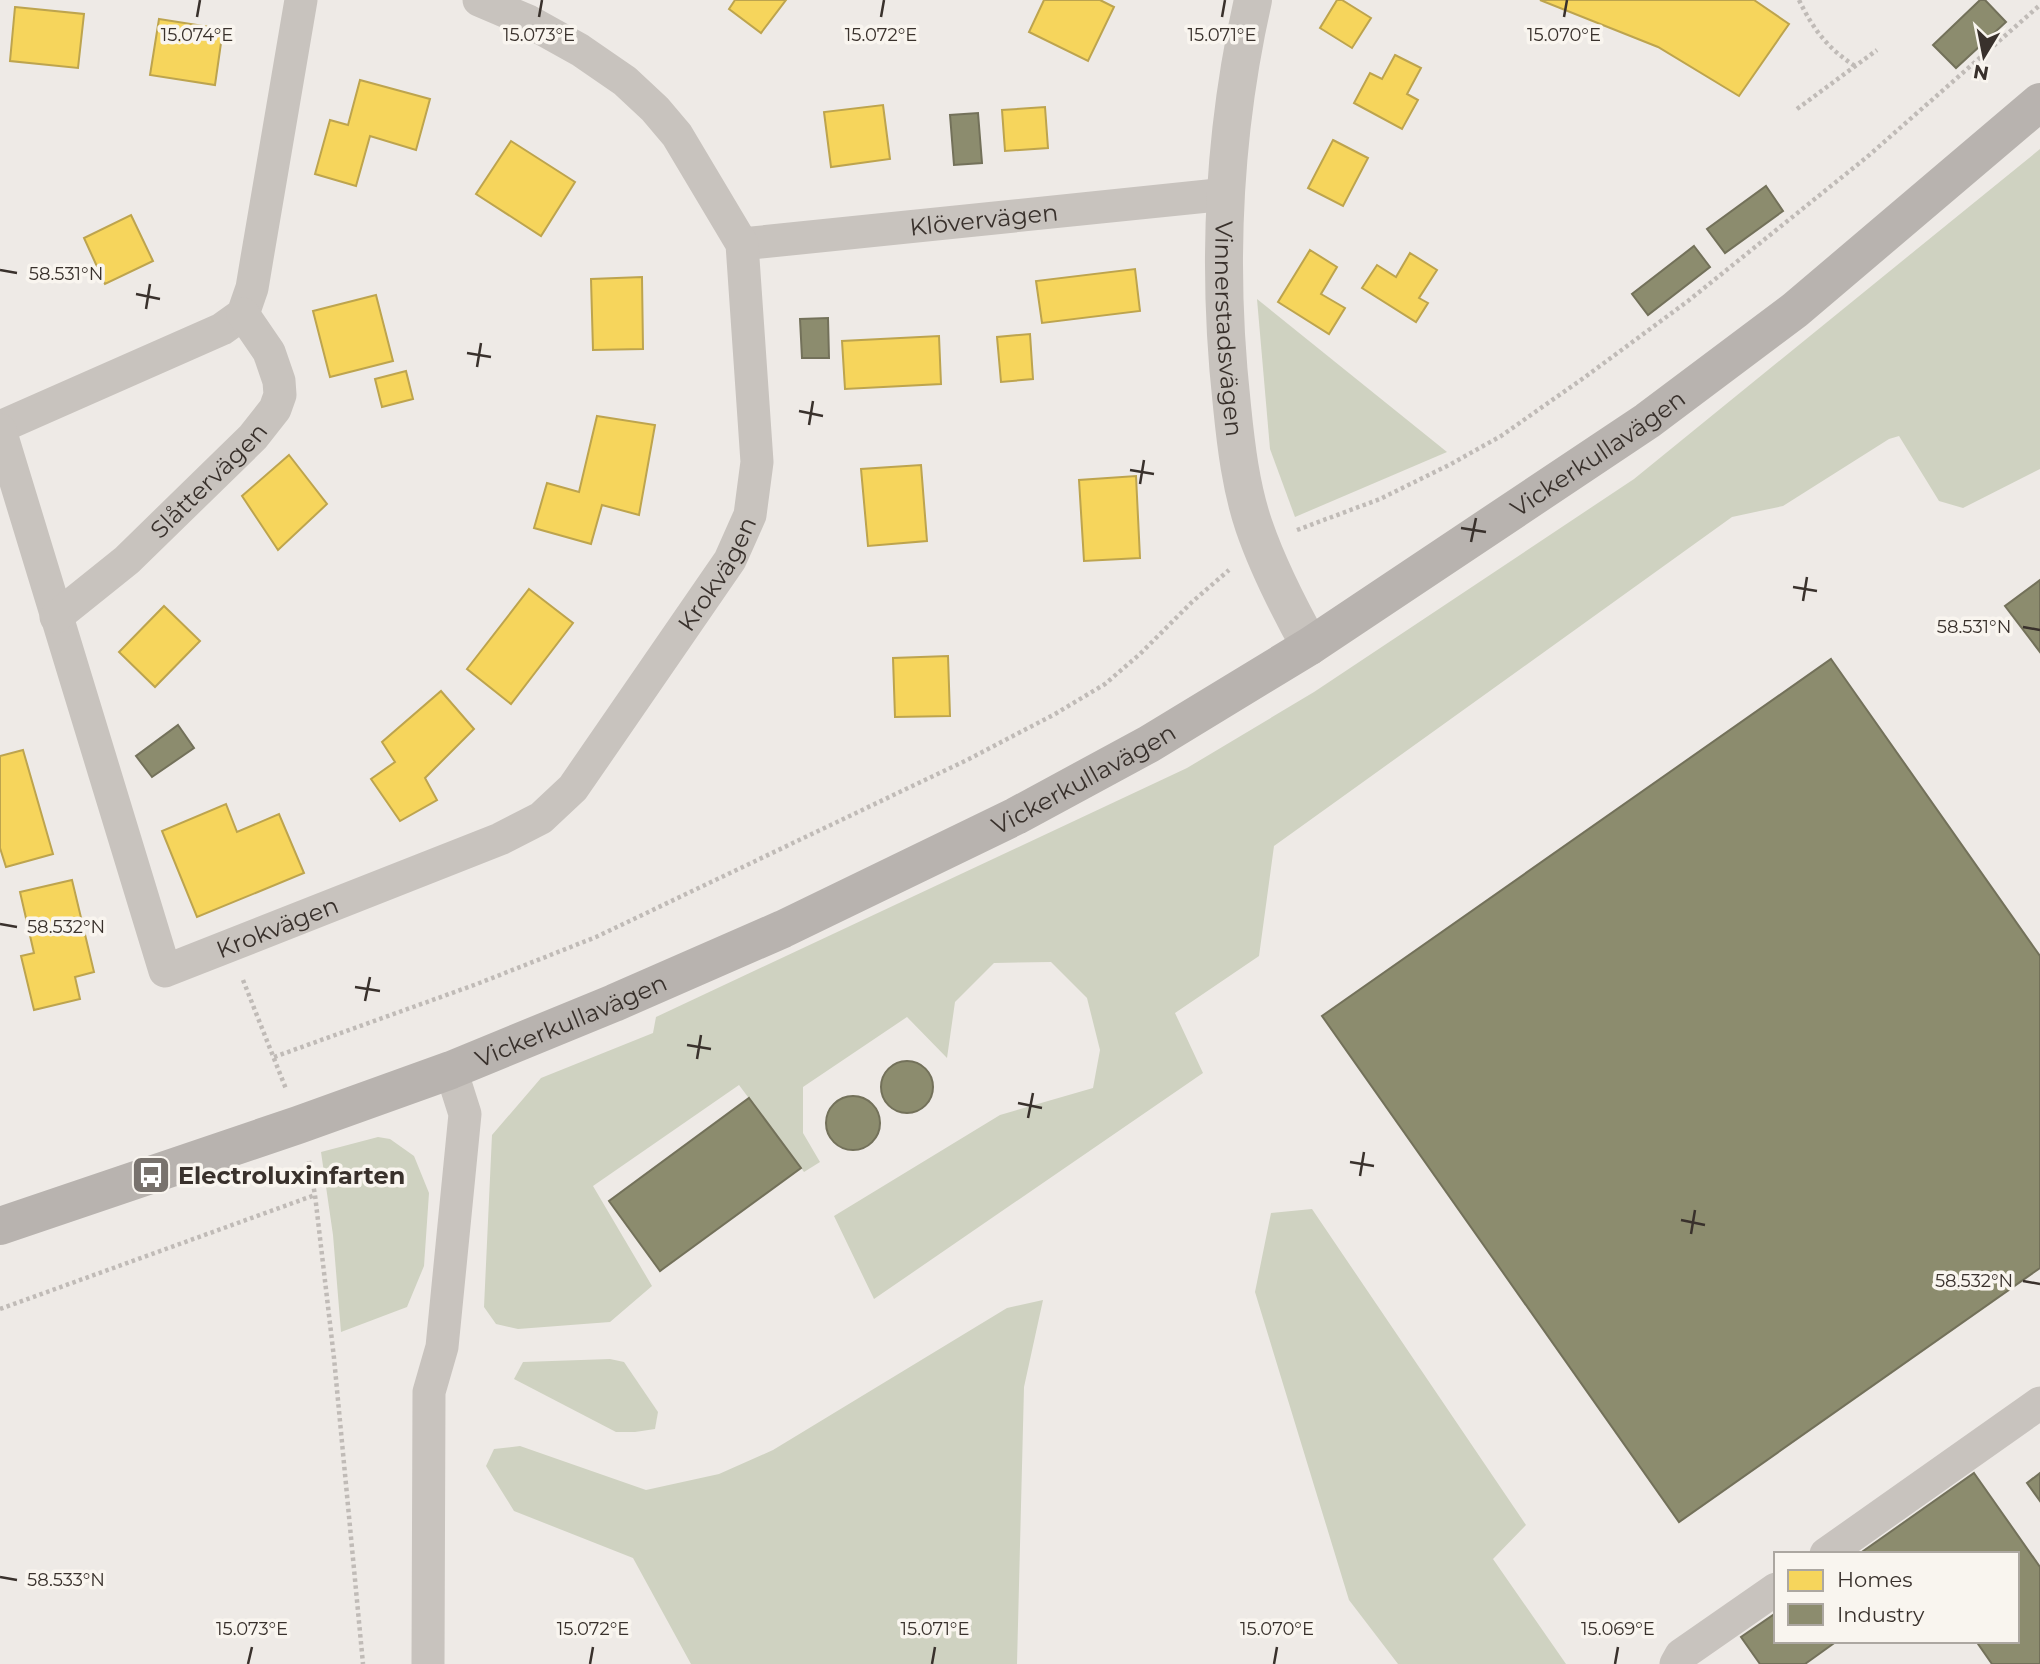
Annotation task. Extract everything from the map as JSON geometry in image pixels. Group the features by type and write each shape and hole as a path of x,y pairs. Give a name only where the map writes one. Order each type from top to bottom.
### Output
{"main road":[{"name":"Vickerkullavägen","path":"0,1226 451,1070 614,1003 771,935 1016,816 1149,744 1310,646 1657,413 1795,310 2040,103"}],"street":[{"path":"56,617 0,429 222,329 243,314 256,268 301,0"},
{"name":"Krokvägen","path":"56,617 165,971 500,839 541,818 573,788 730,560 751,514 757,461 741,244 677,135 655,109 625,81 580,50 528,21 479,0"},
{"name":"Vinnerstadsvägen","path":"1253,0 1232,124 1227,194 1224,250 1228,373 1242,476 1254,525 1293,616 1310,646"},
{"name":"Klövervägen","path":"741,244 1227,194"},
{"name":"Slåttervägen","path":"56,617 127,560 253,437 275,409 280,395 279,381 269,352 243,314"},
{"path":"428,1664 429,1392 442,1348 466,1114 451,1070"},
{"path":"1829,1552 2040,1403"},
{"path":"1676,1664 1681,1656 1774,1590"}],"path":[{"path":"1799,0 1808,18 1833,52 1855,66"},
{"path":"230,947 274,1057 477,984 596,937 969,759 1055,714 1105,684 1226,571 1263,548 1299,529 1380,499 1502,436 1688,302 1867,157 2040,5"},
{"path":"1797,109 1877,50"},
{"path":"0,1310 315,1195 334,1359 363,1664"}],"green space":[{"path":"2040,149 2040,469 1963,508 1939,501 1899,436 1889,439 1783,506 1732,517 1274,846 1259,956 1175,1013 1203,1073 874,1299 834,1216 1000,1115 1093,1088 1100,1050 1087,998 1051,962 994,963 955,1002 947,1058 907,1017 803,1087 803,1133 820,1162 804,1172 739,1085 593,1186 652,1286 610,1322 518,1329 496,1324 484,1307 492,1135 541,1078 653,1033 656,1017 1187,768 1314,692 1634,479"},
{"path":"1257,299 1447,452 1295,517 1270,449"},
{"path":"378,1137 390,1139 414,1156 429,1193 424,1266 407,1307 341,1332 333,1235 321,1152"},
{"path":"1312,1209 1526,1525 1493,1559 1566,1664 1398,1664 1349,1600 1255,1292 1271,1213"},
{"path":"1043,1300 1024,1387 1017,1664 691,1664 633,1558 514,1511 486,1466 494,1449 520,1446 646,1490 719,1474 773,1450 1007,1308"},
{"path":"610,1359 624,1362 658,1412 655,1429 616,1432 514,1379 523,1362"}],"building: Homes":[{"path":"735,0 786,0 761,33 729,9"},
{"path":"1044,0 1100,0 1114,7 1088,61 1029,32"},
{"path":"1337,0 1342,0 1371,18 1352,48 1320,28"},
{"path":"1540,0 1754,0 1789,24 1739,96 1658,47"},
{"path":"15,7 84,14 78,68 10,61"},
{"path":"159,19 223,29 215,85 150,75"},
{"path":"1395,55 1421,68 1407,94 1418,100 1402,129 1354,103 1370,73 1382,79"},
{"path":"360,80 430,99 416,150 370,136 356,186 315,174 330,120 348,125"},
{"path":"883,105 890,159 831,167 824,112"},
{"path":"1045,107 1048,148 1005,151 1002,110"},
{"path":"1333,140 1368,158 1343,206 1308,188"},
{"path":"511,141 575,182 541,236 476,194"},
{"path":"131,215 153,261 105,284 84,238"},
{"path":"1310,250 1337,267 1321,294 1345,308 1329,334 1278,302"},
{"path":"1410,253 1437,270 1419,298 1428,303 1416,322 1362,288 1377,265 1396,277"},
{"path":"1135,269 1140,311 1042,323 1036,281"},
{"path":"642,277 643,349 593,350 591,279"},
{"path":"376,295 393,361 330,377 313,311"},
{"path":"1030,334 1033,379 1001,382 997,337"},
{"path":"939,336 941,384 845,389 842,341"},
{"path":"406,371 413,399 382,407 375,379"},
{"path":"597,416 655,425 639,515 602,505 591,544 534,528 547,483 579,492"},
{"path":"289,455 327,504 278,550 242,496"},
{"path":"921,465 927,541 868,546 861,469"},
{"path":"1136,476 1140,558 1084,561 1079,480"},
{"path":"529,589 573,623 511,704 467,669"},
{"path":"164,606 200,641 155,687 119,652"},
{"path":"948,656 950,716 895,717 893,658"},
{"path":"441,691 474,729 425,778 437,800 400,821 371,779 395,762 382,742"},
{"path":"23,750 53,854 6,867 0,848 0,756"},
{"path":"226,804 237,832 279,814 304,873 197,917 162,831"},
{"path":"72,880 94,972 75,977 80,999 34,1010 21,956 34,953 20,892"}],"building: Industry":[{"path":"1980,0 1985,0 2006,22 1956,68 1933,45"},
{"path":"978,113 982,163 954,165 950,115"},
{"path":"1766,186 1783,211 1725,253 1707,229"},
{"path":"1694,246 1710,267 1648,315 1632,294"},
{"path":"828,318 829,358 802,358 800,319"},
{"path":"2040,580 2040,652 2005,606"},
{"path":"1831,659 2040,956 2040,1268 1679,1522 1322,1016"},
{"path":"178,725 194,748 152,777 136,756"},
{"path":"907,1061 917,1063 925,1069 931,1077 931,1097 925,1105 917,1111 907,1113 897,1111 889,1105 883,1097 881,1087 883,1077 889,1069 897,1063"},
{"path":"853,1096 872,1104 880,1123 872,1142 853,1150 834,1142 826,1123 834,1104"},
{"path":"749,1098 801,1168 660,1271 609,1201"},
{"path":"1974,1473 2040,1567 2040,1664 1992,1664 1977,1643 2019,1643 2019,1552 1862,1552"},
{"path":"2040,1473 2040,1501 2027,1483"},
{"path":"1774,1614 1774,1643 1834,1643 1805,1664 1760,1664 1741,1637"}],"place":[{"name":"Electroluxinfarten","path":"151,1175"}]}
